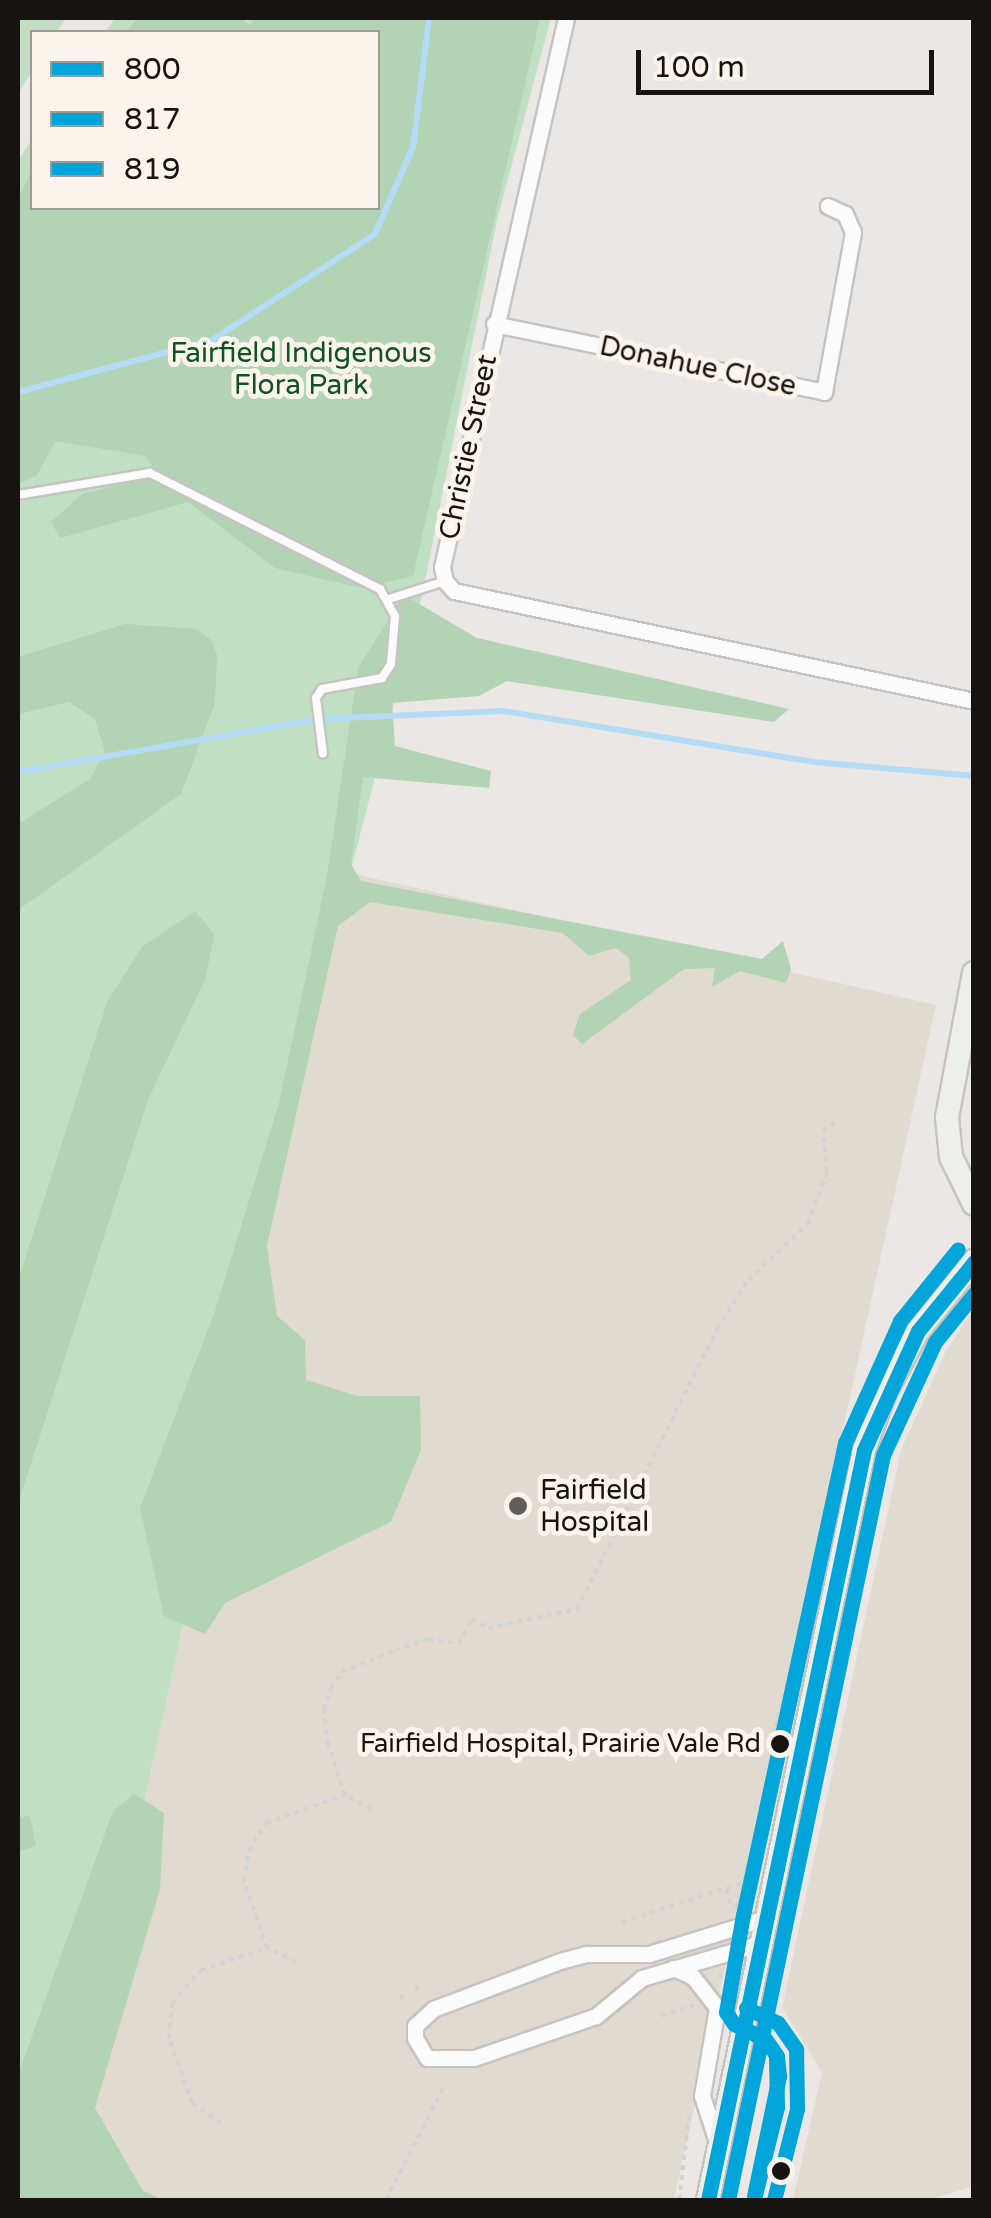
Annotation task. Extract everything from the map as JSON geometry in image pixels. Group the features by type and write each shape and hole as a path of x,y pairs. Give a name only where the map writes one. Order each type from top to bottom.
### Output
{"main road":[{"path":"974,973 947,1117 950,1157 974,1204"},
{"path":"708,2200 763,1919 864,1450 885,1392 918,1330 974,1262"}],"street":[{"name":"Christie Street","path":"445,581 442,568 494,324 566,18"},
{"name":"Donahue Close","path":"494,324 824,392 853,232 845,214 828,206"},
{"path":"445,581 454,590 974,701"},
{"path":"758,1944 673,1968 630,1985 596,2016 474,2058 427,2058 414,2038 415,2026 433,2010 560,1961 649,1954 763,1919"},
{"path":"673,1968 692,1978 718,2008 702,2096 719,2149"}],"lane":[{"path":"18,494 150,473 389,599 395,616 392,664 382,678 322,688 316,698 323,754"},
{"path":"389,599 445,581"},
{"path":"746,2008 778,2023 796,2049 797,2109 774,2200"}],"path":[{"path":"371,1808 345,1794 323,1724 331,1688 342,1672 428,1639 460,1644 472,1619 488,1628 578,1608 717,1328 748,1280 808,1224 828,1172 823,1131 837,1122"},
{"path":"725,1888 733,1913 763,1822 774,1727 811,1595"},
{"path":"267,1948 244,1881 256,1836 280,1816 345,1794"},
{"path":"622,1922 745,1882"},
{"path":"221,2123 192,2103 170,2038 172,2004 201,1970 267,1948 296,1962"},
{"path":"718,1975 729,1980"},
{"path":"400,1995 405,2000"},
{"path":"661,2016 702,2002"},
{"path":"386,2200 444,2086"}],"shaded area":[{"name":"Fairfield Hospital","path":"350,873 936,1005 674,2200 93,2200 69,2141"},
{"path":"973,1311 973,2186 930,2200 793,2200 822,2072 782,2008 901,1450 945,1353"}],"green space":[{"path":"18,18 66,18 58,30 30,30 30,74 18,94"},
{"path":"115,18 551,18 497,220 422,596 346,889 69,2141 18,2200 18,161 30,142 30,210 380,210 380,30 106,30"},
{"name":"Fairfield Indigenous Flora Park","path":"139,18 241,18 249,25 255,18 540,18 413,576 362,588 275,568 188,502 60,538 51,522 82,494 158,475 146,456 55,441 37,475 18,484 18,200 30,173 30,210 380,210 380,30 127,30"},
{"path":"404,595 477,638 789,709 774,722 507,681 479,696 392,703 395,746 491,771 489,788 363,777 351,864 361,881 762,959 783,941 791,969 786,983 740,971 712,987 715,968 684,969 582,1044 573,1035 580,1014 631,980 629,957 615,948 589,956 563,933 370,902 338,926 267,1246 277,1316 305,1340 306,1380 358,1396 420,1396 421,1450 391,1522 225,1603 205,1634 164,1616 140,1508 215,1311 279,1103 327,876 358,668"},
{"path":"125,624 197,629 211,640 217,655 215,703 181,794 18,910 18,824 90,779 105,752 95,719 69,702 18,714 18,657"},
{"path":"195,911 214,934 206,977 148,1100 18,1504 18,1281 107,1002 142,947"},
{"path":"134,1794 164,1813 160,1889 95,2108 143,2191 163,2200 18,2200 18,2075 113,1811"},
{"path":"30,1815 36,1846 18,1852 18,1818"}],"waterway":[{"path":"18,392 212,340 375,234 413,147 429,18"},
{"path":"18,772 318,719 503,711 814,762 974,776"}],"transit line":[{"name":"819","path":"754,2196 779,2076 777,2056 765,2039 734,2024 726,2012 743,1915 845,1443 900,1321 958,1249"},
{"name":"800","path":"708,2200 864,1450 918,1331 974,1262"},
{"name":"817","path":"728,2200 883,1455 935,1342 974,1294"},
{"name":"800","path":"746,2008 778,2023 796,2049 797,2109 774,2200"},
{"name":"817","path":"738,2026 765,2039 776,2055 777,2107 755,2195"}],"place":[{"name":"Fairfield Hospital","path":"518,1506"},
{"name":"Fairfield Hospital, Prairie Vale Rd","path":"780,1744"}]}
